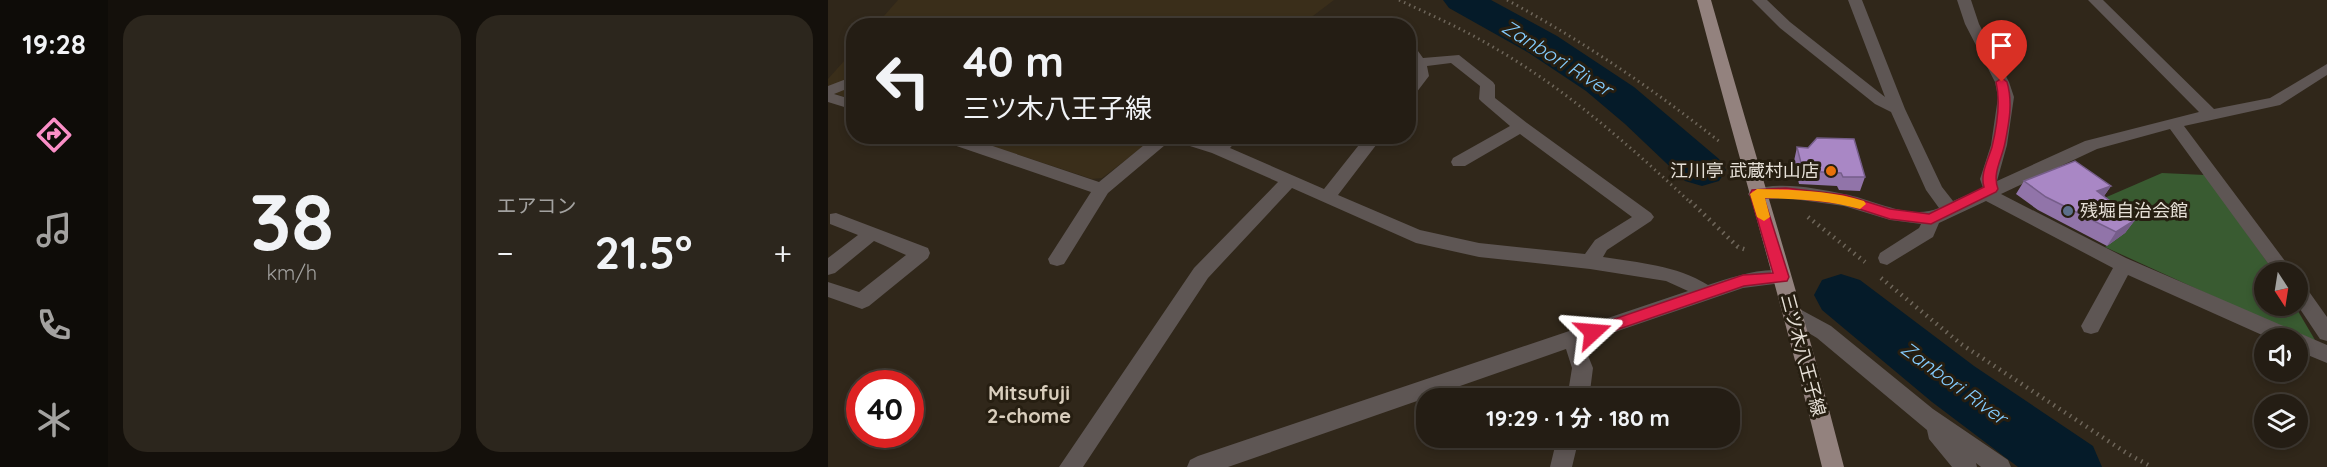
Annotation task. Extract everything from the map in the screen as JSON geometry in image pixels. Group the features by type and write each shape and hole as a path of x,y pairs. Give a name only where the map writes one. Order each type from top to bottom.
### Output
{"main road":[{"name":"三ツ木八王子線","path":"1704,0 1757,194 1794,314 1833,467"}],"street":[{"path":"1759,0 1785,25 1880,101 1897,109"},
{"path":"1855,0 1897,109 1935,190 1951,211"},
{"path":"1964,0 1972,24 2002,82 2006,97 1999,145 1988,180 1988,191"},
{"path":"2095,0 2210,114"},
{"path":"1416,58 1422,76 1416,84"},
{"path":"1419,63 1454,58 1488,85 1487,99 1521,127 1645,217 1601,245 1590,262"},
{"path":"1757,194 1786,192 1845,200 1890,214 1931,219 2091,145 2210,114 2275,102 2326,69"},
{"path":"828,91 846,83"},
{"path":"828,97 846,103"},
{"path":"2174,123 2277,262"},
{"path":"1459,162 1521,127"},
{"path":"969,144 1102,189"},
{"path":"1057,259 1102,189 1156,144"},
{"path":"1202,144 1416,236 1479,250 1590,262 1667,274 1687,281 1706,293"},
{"path":"1218,149 1224,144"},
{"path":"1327,197 1369,144"},
{"path":"1070,467 1201,273 1290,180"},
{"path":"1988,191 2124,265 2266,328"},
{"path":"828,289 862,301 921,253 836,219"},
{"path":"1887,258 1927,232 1931,219"},
{"path":"828,268 872,233"},
{"path":"2091,326 2124,265"},
{"path":"1198,467 1706,293 1743,281 1782,277"},
{"path":"2308,305 2326,330"},
{"path":"1794,314 1824,332 1925,416 2000,467"},
{"path":"1571,340 1581,356 1584,374 1581,388"},
{"path":"2308,346 2327,354"},
{"path":"1925,416 1966,467"},
{"path":"1561,467 1566,448"}],"path":[{"path":"1399,0 1473,35 1539,74 1619,135 1738,247 1747,250"},
{"path":"1507,0 1604,55 1662,95 1728,148"},
{"path":"1801,212 1865,262 1882,279 1961,344 2128,454 2152,467"}],"shaded area":[{"path":"898,0 1334,0 1310,18 882,18"},
{"path":"846,59 846,97 828,91 828,79"},
{"path":"985,144 1147,144 1102,178 1092,179"}],"green space":[{"path":"2162,173 2205,175 2267,262 2254,262 2254,315 2105,247 2125,233 2102,199"},
{"path":"2256,316 2301,316 2308,328 2282,328"},
{"path":"2308,328 2315,340 2308,338"}],"building":[{"path":"1817,138 1854,139 1865,177 1843,177 1841,173 1803,171 1797,147 1808,148"},
{"path":"2075,161 2111,186 2097,191 2135,220 2116,232 2046,197 2024,181"}],"waterway":[{"name":"Zanbori River","path":"1462,0 1503,21 1582,69 1619,96 1702,170"},
{"name":"Zanbori River","path":"1841,295 1953,384 2070,467"}],"slow traffic":[{"path":"1764,217 1757,194 1786,192 1860,204"}],"place":[{"name":"江川亭 武蔵村山店","path":"1831,171"},
{"name":"残堀自治会館","path":"2068,211"}],"district":[{"name":"Mitsufuji 2-chome","path":"1029,404"}],"route":[{"path":"1593,332 1743,281 1782,277 1757,194 1786,192 1845,200 1890,214 1931,219 1992,189 1988,180 1999,145 2006,97 2002,82"}]}
